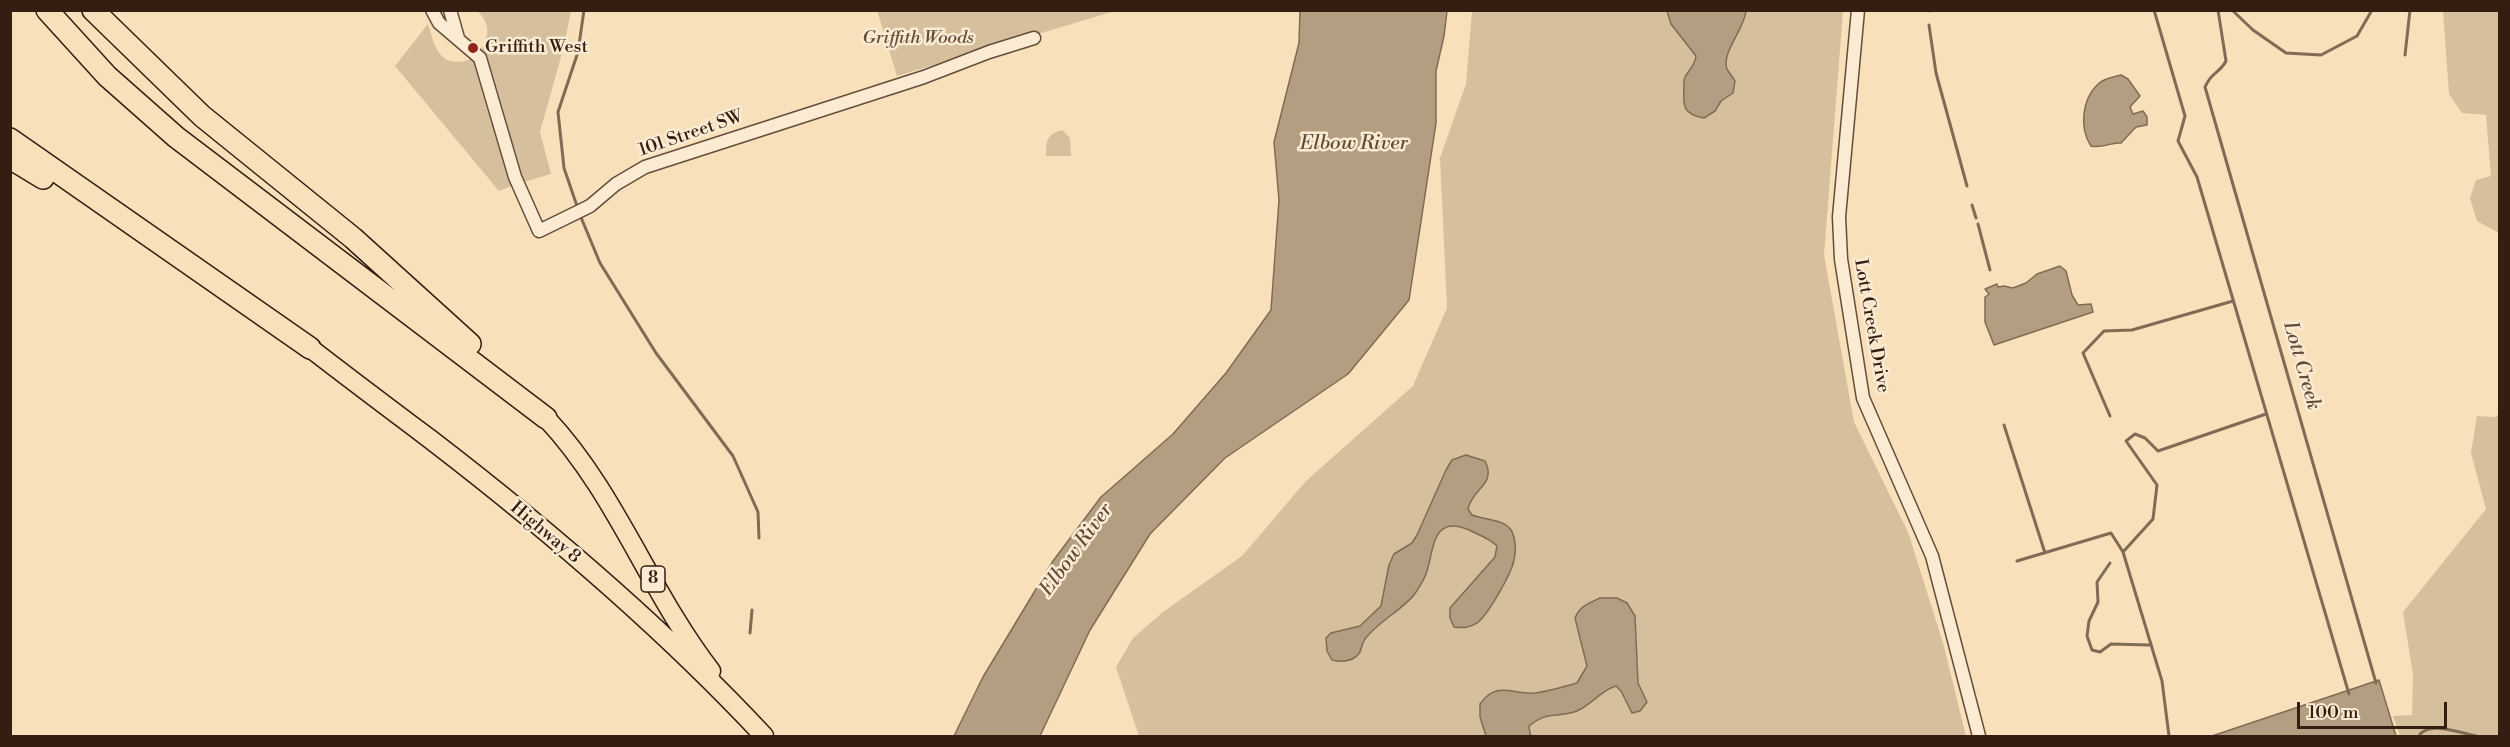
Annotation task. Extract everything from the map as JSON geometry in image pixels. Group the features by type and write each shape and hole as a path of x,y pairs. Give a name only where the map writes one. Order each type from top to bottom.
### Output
{"highway":[{"path":"47,10 107,76 176,137 546,418"},
{"path":"93,10 202,116 362,245 449,324 546,418"},
{"path":"10,139 310,348"},
{"path":"10,158 277,334 310,348"}],"main road":[{"name":"Highway 8","path":"310,348 439,446 560,543 709,680 765,736"},
{"name":"Highway 8","path":"546,418 566,439 596,480 672,613 702,659 765,736"}],"street":[{"path":"432,10 439,23 458,38"},
{"path":"450,10 458,38"},
{"name":"Lott Creek Drive","path":"1858,10 1839,218 1841,259 1863,398 1932,556 1979,736"},
{"name":"101 Street SW","path":"458,38 480,58 514,177 539,231 585,209 616,183 645,167 924,77 989,51 1034,38"}],"green space":[{"name":"Griffith Woods","path":"877,10 1115,11 897,76"},
{"path":"477,11 571,11 564,46 540,132 551,174 520,183 481,50 487,34 486,24"},
{"path":"1472,11 1843,11 1824,255 1854,422 1908,532 1943,643 1966,736 1139,736 1116,667 1133,638 1163,612 1242,556 1306,481 1413,386 1447,308 1440,158 1466,84"},
{"path":"2443,11 2499,11 2499,233 2477,221 2470,198 2476,180 2491,176 2486,115 2462,113 2449,94"},
{"path":"428,24 436,48 445,59 460,62 471,59 475,62 511,186 499,191 395,66"},
{"path":"1062,130 1070,138 1071,156 1046,156 1048,139"},
{"path":"2499,414 2499,736 2400,736 2393,716 2412,715 2413,675 2403,612 2486,509 2471,453 2477,416 2495,417"}],"water":[{"name":"Elbow River","path":"1300,11 1447,11 1436,71 1436,123 1409,300 1348,374 1225,458 1150,534 1090,630 1040,736 954,736 983,677 1053,561 1101,497 1173,434 1226,373 1271,310 1279,200 1274,142 1299,43"},
{"path":"1667,11 1746,11 1727,56 1727,69 1735,81 1733,93 1721,101 1715,111 1704,118 1691,114 1685,108 1684,80 1696,56 1671,24"},
{"path":"2121,75 2128,79 2140,96 2130,107 2133,114 2143,111 2147,117 2147,125 2136,127 2121,143 2091,146 2087,139 2084,122 2088,97 2100,82"},
{"path":"2060,266 2066,271 2072,295 2078,305 2091,304 2093,312 1994,345 1985,322 1985,297 1989,294 1985,289 1997,284 1998,287 2013,288 2026,283 2037,274"},
{"path":"1466,455 1485,461 1488,469 1486,481 1470,502 1468,509 1472,515 1508,526 1515,543 1512,567 1492,605 1474,625 1454,627 1450,618 1450,608 1495,557 1497,546 1469,530 1448,526 1437,536 1425,576 1406,604 1370,633 1357,656 1346,661 1332,660 1327,651 1326,638 1331,633 1360,626 1381,606 1389,565 1394,554 1412,543 1417,535 1452,460"},
{"path":"1600,598 1617,598 1627,603 1635,616 1638,683 1647,702 1640,711 1632,713 1616,686 1573,713 1549,716 1536,721 1529,726 1532,736 1486,736 1480,717 1480,704 1493,692 1505,690 1535,693 1577,683 1587,666 1575,618 1582,608"},
{"path":"2379,680 2396,736 2212,736"}],"waterway":[{"path":"578,209 564,168 558,112 578,52 584,10"},
{"path":"2154,10 2185,116 2178,141 2197,177 2349,694"},
{"name":"Lott Creek","path":"2218,10 2226,61 2205,87 2376,683"},
{"name":"Lott Creek","path":"2232,10 2253,30 2286,53 2321,55 2357,36 2372,10"},
{"path":"2405,55 2410,10"},
{"path":"1929,25 1936,73 1967,186"},
{"path":"1972,205 1976,218"},
{"path":"580,215 600,263 656,353 733,456 758,512 759,538"},
{"path":"1978,224 1990,270"},
{"path":"2110,416 2083,353 2104,331 2132,330 2233,301"},
{"path":"2169,736 2162,681 2123,552 2153,519 2157,485 2126,441 2135,434 2145,438 2158,451 2266,414"},
{"path":"2004,425 2045,553"},
{"path":"2017,561 2111,533 2123,552"},
{"path":"2110,563 2097,582 2098,602 2089,621 2087,636 2092,650 2100,652 2111,644 2149,645"},
{"path":"750,633 752,610"},
{"name":"Lott Creek","path":"2419,736 2423,731 2437,728 2476,736"}],"place":[{"name":"Griffith West","path":"473,48"}]}
